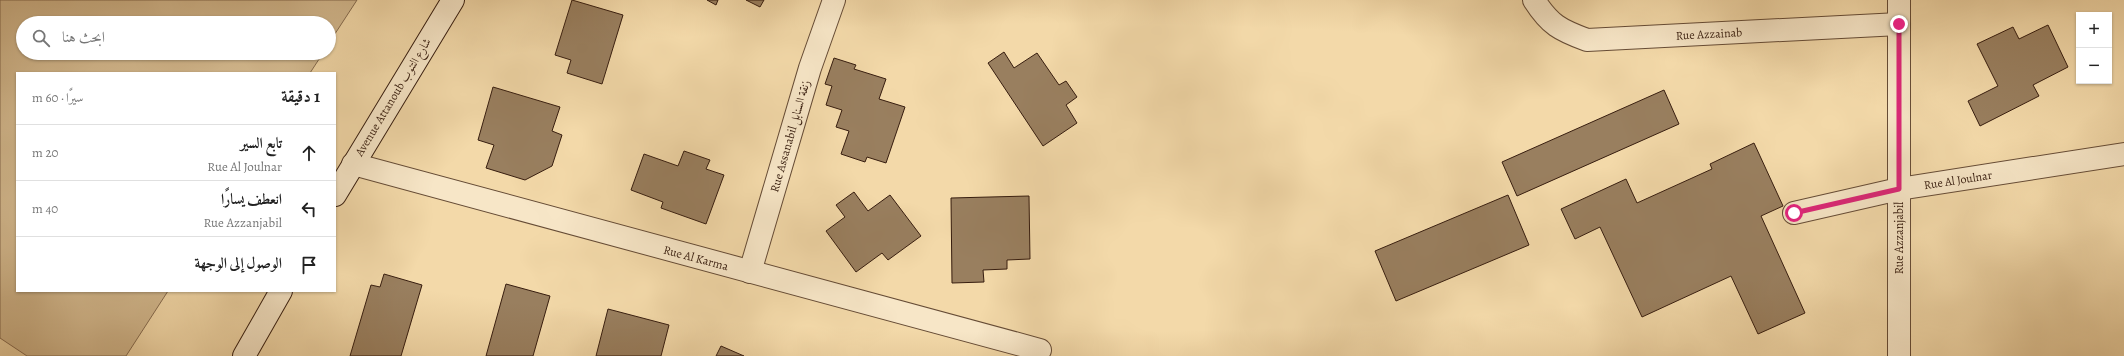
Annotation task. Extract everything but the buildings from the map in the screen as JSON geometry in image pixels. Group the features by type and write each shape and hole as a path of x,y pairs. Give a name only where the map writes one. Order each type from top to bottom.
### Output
{"street":[{"name":"Avenue Attanoub شارع التنوب","path":"336,194 453,0"},
{"name":"Rue Assanabil زنقة السنابل","path":"750,272 810,68 834,0"},
{"name":"Rue Azzainab","path":"1534,0 1545,18 1564,31 1587,40 1899,24"},
{"name":"Rue Azzanjabil","path":"1899,0 1899,356"},
{"name":"Rue Al Joulnar","path":"1794,213 1899,189 2124,154"},
{"name":"Rue Al Karma","path":"353,164 1040,350"},
{"path":"244,356 280,292"}],"shaded area":[{"path":"0,0 357,0 336,32 336,16 16,16 16,60 318,60 311,72 16,72 16,292 167,292 126,356 27,356 0,338"}],"route":[{"path":"1794,213 1899,189 1899,24"}]}
